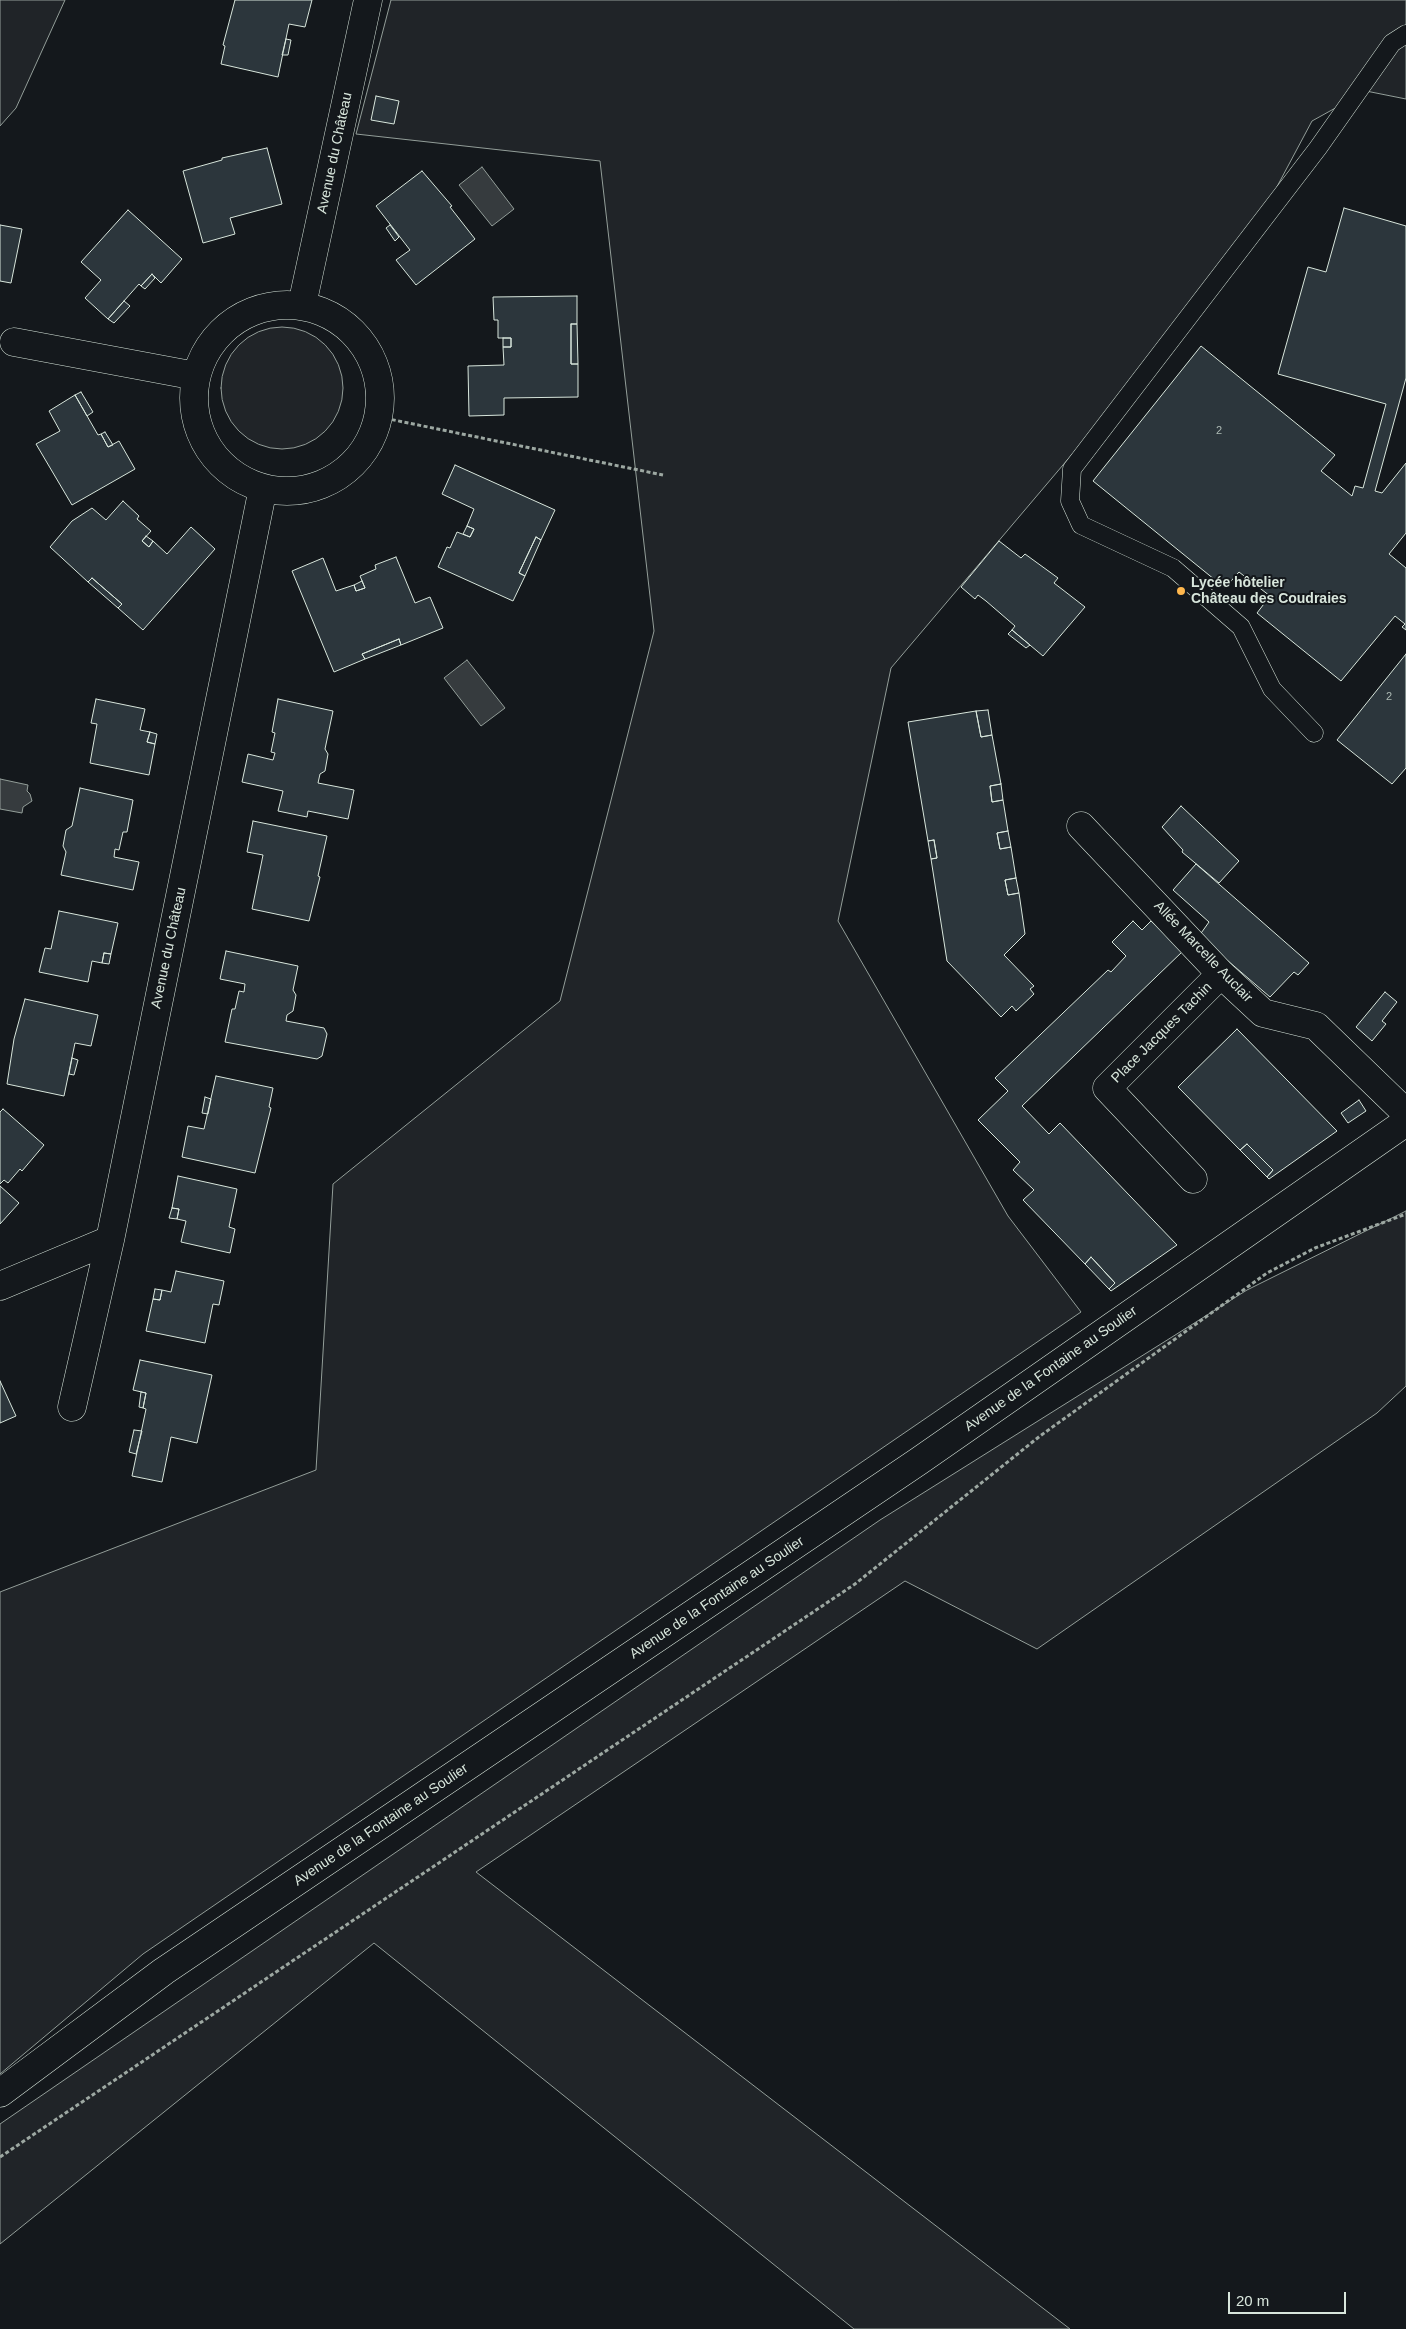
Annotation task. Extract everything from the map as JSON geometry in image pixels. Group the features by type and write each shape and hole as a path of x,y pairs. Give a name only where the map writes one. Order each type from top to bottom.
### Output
{"street":[{"name":"Avenue du Château","path":"302,305 368,0"},
{"path":"274,305 302,305 338,319 364,345 379,380 379,417 364,452 336,478 300,491 263,488 231,472 207,446 195,412 196,376 207,350 224,328 248,313 274,305"},
{"path":"14,342 196,376"},
{"name":"Avenue du Château","path":"72,1407 110,1240 263,488"},
{"name":"Allée Marcelle Auclair","path":"1082,826 1221,974 1263,1013 1316,1026 1406,1113"},
{"name":"Place Jacques Tachin","path":"1193,1179 1107,1088 1221,974"},
{"name":"Avenue de la Fontaine au Soulier","path":"0,2093 164,1971 919,1462 1406,1122"},
{"path":"0,1286 110,1240"},
{"name":"Avenue de la Fontaine au Soulier","path":"0,2099 27,2074"}],"lane":[{"path":"1314,733 1272,689 1241,627 1173,568 1081,525 1070,501 1072,469 1318,148 1392,42 1406,34"}],"path":[{"path":"379,417 663,475"},
{"path":"0,2157 855,1584 1040,1436 1267,1273 1315,1248 1406,1214"}],"shaded area":[{"path":"0,0 65,0 16,108 0,126"},
{"path":"391,0 1406,0 1406,99 1366,91 1312,121 1240,256 891,668 838,921 1008,1216 1081,1312 143,1954 0,2074 0,1592 316,1470 333,1184 560,1001 654,631 600,161 356,134"},
{"path":"482,167 514,209 492,226 459,185"},
{"path":"282,327 305,331 325,345 339,365 343,388 339,411 325,431 305,445 282,449 259,445 239,431 225,411 221,388 225,365 239,345 259,331"},
{"path":"467,660 505,708 481,726 444,678"},
{"path":"0,779 28,785 27,791 32,801 23,807 22,813 0,809"},
{"path":"1406,1211 1406,1386 1377,1413 1037,1649 905,1581 476,1872 1070,2329 854,2329 374,1943 0,2244 0,2124 880,1520 1247,1290"}],"building":[{"path":"235,0 312,0 305,27 289,24 278,77 221,64 225,46 223,45"},
{"path":"286,39 291,40 288,55 282,55"},
{"path":"376,96 399,101 394,124 371,120"},
{"path":"267,148 282,204 230,218 235,234 203,243 183,171 222,160 222,158"},
{"path":"422,171 452,206 450,207 475,239 416,285 396,260 410,250 376,206"},
{"path":"1344,208 1406,226 1406,378 1375,491 1382,493 1406,463 1406,533 1389,554 1406,568 1406,630 1402,627 1405,624 1395,616 1341,681 1257,613 1270,596 1239,572 1225,588 1093,481 1201,346 1335,455 1321,471 1352,496 1355,486 1363,488 1386,404 1278,374 1308,267 1326,272"},
{"path":"128,210 182,259 161,283 152,274 141,286 139,284 108,319 85,298 101,280 81,262"},
{"path":"0,225 22,229 11,283 0,281"},
{"path":"390,225 399,237 395,241 386,228"},
{"path":"152,274 155,278 145,289 141,286"},
{"path":"577,296 577,324 571,324 571,364 578,364 578,397 504,398 504,415 469,416 468,366 504,365 503,347 511,347 511,338 498,338 498,320 494,320 493,297"},
{"path":"124,301 130,306 114,323 108,319"},
{"path":"571,324 577,324 578,364 571,364"},
{"path":"503,338 511,338 511,347 503,347"},
{"path":"81,392 93,412 87,416 75,395"},
{"path":"75,395 98,435 101,434 108,447 119,441 135,469 72,505 36,444 60,431 49,411"},
{"path":"105,432 113,445 108,447 101,434"},
{"path":"455,465 555,510 541,540 536,537 519,573 525,576 513,601 438,567 447,547 450,548 457,532 470,537 474,529 467,526 474,509 442,494"},
{"path":"123,501 139,516 137,519 151,531 142,541 149,547 153,541 167,554 191,527 215,549 143,630 118,608 122,604 92,578 88,582 50,547 72,521 92,508 106,520"},
{"path":"467,526 474,529 470,537 463,534"},
{"path":"146,536 153,541 149,547 142,541"},
{"path":"536,537 541,540 525,576 519,573"},
{"path":"999,541 1021,558 1025,554 1058,578 1054,583 1085,607 1043,656 1012,630 1015,626 986,601 978,595 975,599 961,587"},
{"path":"396,557 415,603 430,597 443,628 401,645 399,639 362,654 365,659 334,672 292,571 323,558 336,591 354,585 356,591 365,588 360,576 376,569 375,565"},
{"path":"92,578 122,604 118,608 88,582"},
{"path":"362,581 365,588 356,591 354,585"},
{"path":"1012,630 1030,645 1026,648 1008,634"},
{"path":"399,639 401,645 365,659 362,654"},
{"path":"1406,654 1406,768 1392,784 1337,740"},
{"path":"96,699 145,709 140,730 150,732 147,742 155,744 149,775 90,763 97,724 91,723"},
{"path":"278,699 333,711 325,749 328,754 325,771 320,774 318,783 354,790 348,819 308,811 307,817 278,811 283,791 242,782 248,754 273,760 275,753 271,752 275,733 272,732"},
{"path":"988,710 992,735 981,737 976,711"},
{"path":"976,711 981,737 992,735 1001,784 990,786 992,802 1003,800 1008,831 997,833 1000,849 1011,847 1016,878 1005,880 1008,895 1019,893 1025,934 1004,955 1034,986 1030,989 1034,994 1016,1011 1012,1006 1001,1017 947,961 931,859 937,858 934,840 928,841 908,722"},
{"path":"150,732 157,734 155,744 147,742"},
{"path":"1001,784 1003,800 992,802 990,786"},
{"path":"80,788 133,800 127,832 123,832 119,850 115,849 114,857 139,862 133,890 61,875 66,852 63,846 66,830 72,826"},
{"path":"1181,806 1239,861 1219,883 1182,852 1183,850 1162,827"},
{"path":"253,821 327,836 318,876 320,877 309,921 252,909 263,855 247,852"},
{"path":"1008,831 1011,847 1000,849 997,833"},
{"path":"934,840 937,858 931,859 928,841"},
{"path":"1196,864 1309,963 1298,975 1294,972 1270,997 1199,936 1209,922 1173,890"},
{"path":"1016,878 1019,893 1008,895 1005,880"},
{"path":"59,911 118,923 111,954 104,953 102,963 92,961 88,982 39,972 45,948 51,949"},
{"path":"1133,921 1142,930 1151,921 1183,951 1022,1106 1049,1134 1060,1123 1177,1245 1111,1291 1109,1289 1115,1283 1091,1257 1085,1264 1023,1200 1034,1190 1013,1170 1020,1162 978,1120 1008,1091 995,1078 1108,970 1111,972 1126,956 1112,942"},
{"path":"226,951 298,966 293,990 296,995 293,1011 287,1015 286,1021 324,1028 327,1034 322,1056 317,1059 225,1042 232,1009 235,1009 239,991 244,992 245,984 220,979"},
{"path":"104,953 111,954 109,964 102,963"},
{"path":"1385,992 1397,1002 1382,1021 1386,1024 1372,1041 1356,1027"},
{"path":"25,999 98,1015 91,1046 75,1043 64,1096 7,1084 14,1039"},
{"path":"1237,1029 1337,1131 1269,1179 1267,1177 1273,1170 1247,1144 1240,1150 1178,1087"},
{"path":"72,1058 78,1060 74,1075 69,1074"},
{"path":"216,1076 273,1088 269,1107 271,1108 255,1173 182,1157 188,1126 204,1129"},
{"path":"205,1097 211,1099 208,1114 202,1113"},
{"path":"1359,1100 1366,1111 1348,1123 1341,1113"},
{"path":"3,1109 44,1145 22,1171 20,1169 8,1183 4,1180 0,1184 0,1112"},
{"path":"1247,1144 1273,1170 1267,1177 1240,1150"},
{"path":"178,1176 237,1189 229,1227 235,1229 230,1253 181,1242 186,1221 177,1219 179,1209 172,1208"},
{"path":"0,1186 19,1203 0,1224"},
{"path":"172,1208 179,1209 177,1219 169,1218"},
{"path":"1091,1257 1115,1283 1109,1289 1085,1264"},
{"path":"176,1271 224,1281 219,1305 213,1304 205,1343 146,1331 153,1299 160,1300 162,1290 171,1292"},
{"path":"155,1289 162,1290 160,1300 153,1299"},
{"path":"140,1360 212,1375 197,1443 171,1437 162,1482 132,1476 146,1409 143,1408 146,1393 133,1390"},
{"path":"0,1381 16,1416 0,1423"},
{"path":"141,1392 146,1393 143,1408 139,1407"},
{"path":"134,1430 142,1431 136,1454 129,1452"}],"place":[{"name":"Lycée hôtelier Château des Coudraies","path":"1181,591"}]}
